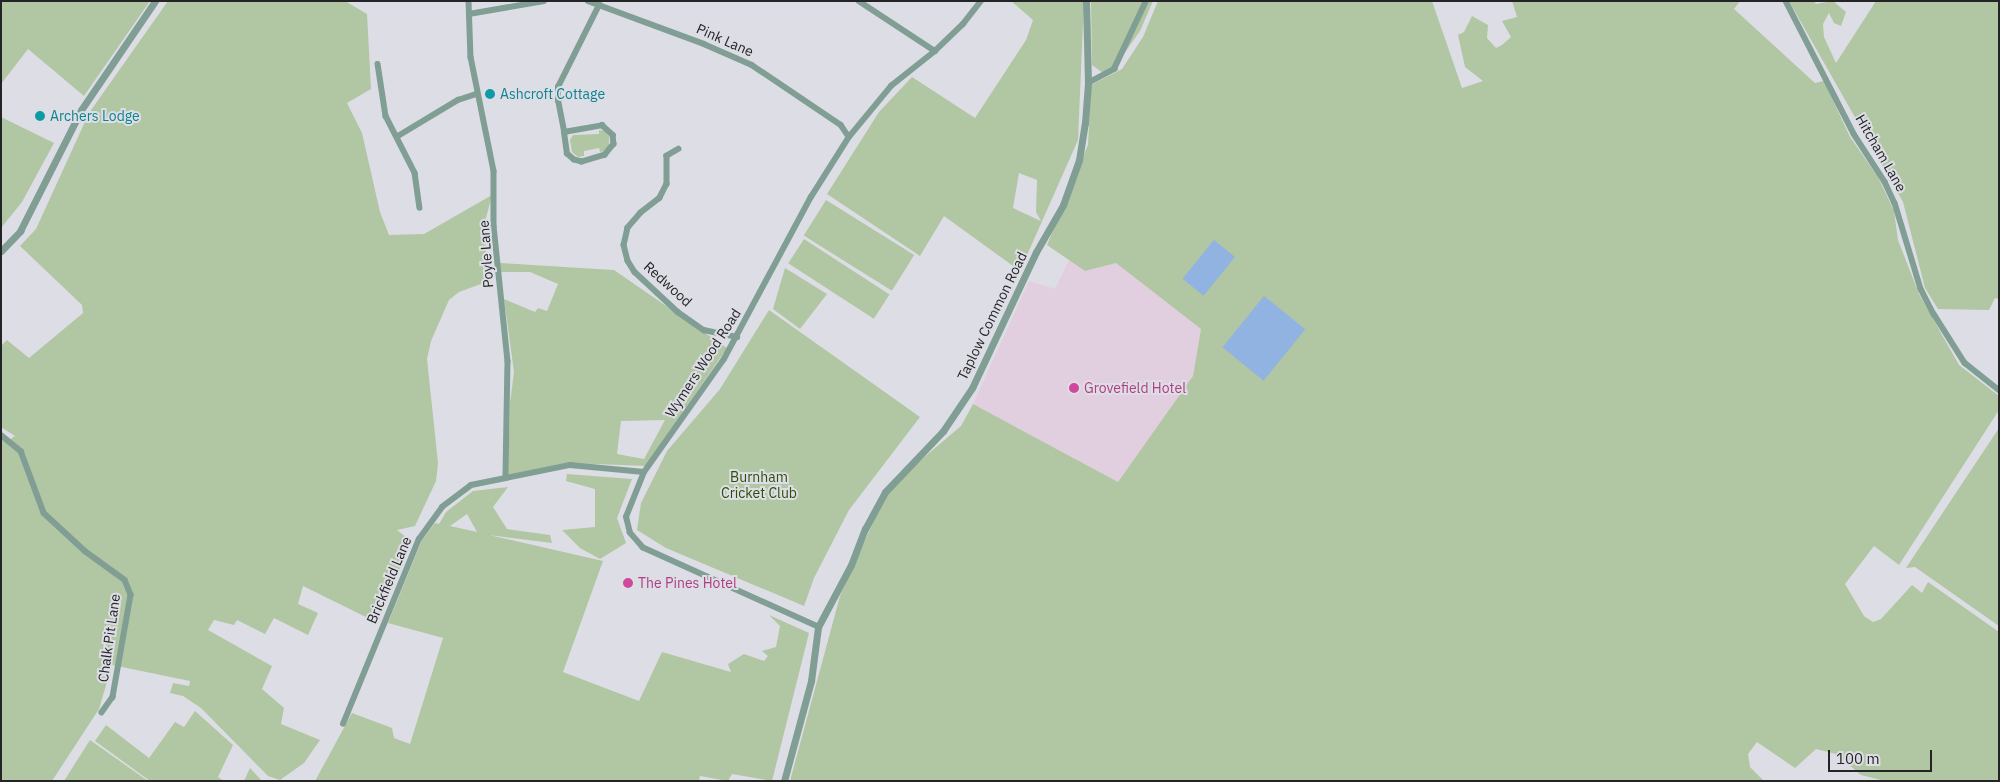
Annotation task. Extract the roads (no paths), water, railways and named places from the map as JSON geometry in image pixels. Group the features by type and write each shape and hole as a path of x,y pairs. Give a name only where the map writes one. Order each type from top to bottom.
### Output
{"street":[{"path":"1,251 20,232 82,110 155,1"},
{"name":"Poyle Lane","path":"469,1 471,57 494,171 494,226 508,362 506,478"},
{"path":"469,14 544,1"},
{"name":"Pink Lane","path":"588,1 752,65 841,125 849,137"},
{"path":"859,1 935,51"},
{"name":"Wymers Wood Road","path":"818,627 643,548 630,533 626,517 634,491 644,472 695,402 737,337 811,198 849,137 890,86 935,51 963,24 980,1"},
{"name":"Taplow Common Road","path":"784,781 811,681 818,627 885,492 943,431 972,388 1066,196 1078,160 1088,83 1086,1"},
{"path":"1088,83 1114,69 1146,1"},
{"name":"Hitcham Lane","path":"1786,1 1854,134 1892,196 1921,289 1934,314 1965,362 1999,390"},
{"path":"564,132 602,125 613,135 614,144 605,155 582,162 568,154 564,132 558,88 599,4"},
{"path":"378,64 386,116 398,136 415,173 420,208"},
{"path":"398,136 458,100 477,94"},
{"path":"841,125 859,124"},
{"name":"Redwood","path":"679,148 667,156 667,184 660,198 628,228 624,245 628,261 635,272 671,306 704,330 737,337"},
{"name":"Chalk Pit Lane","path":"1,436 21,451 44,513 86,551 125,580 131,595 113,697 102,713"},
{"name":"Brickfield Lane","path":"343,724 419,539 442,507 471,484 570,466 644,472"}],"water":[{"path":"1214,240 1235,257 1204,296 1183,279"},
{"path":"1264,296 1305,329 1264,381 1222,347"}],"place":[{"name":"Ashcroft Cottage","path":"490,94"},
{"name":"Archers Lodge","path":"40,116"},
{"name":"Grovefield Hotel","path":"1074,388"},
{"name":"The Pines Hotel","path":"628,583"}],"park label":[{"name":"Burnham Cricket Club","path":"759,486"}]}
